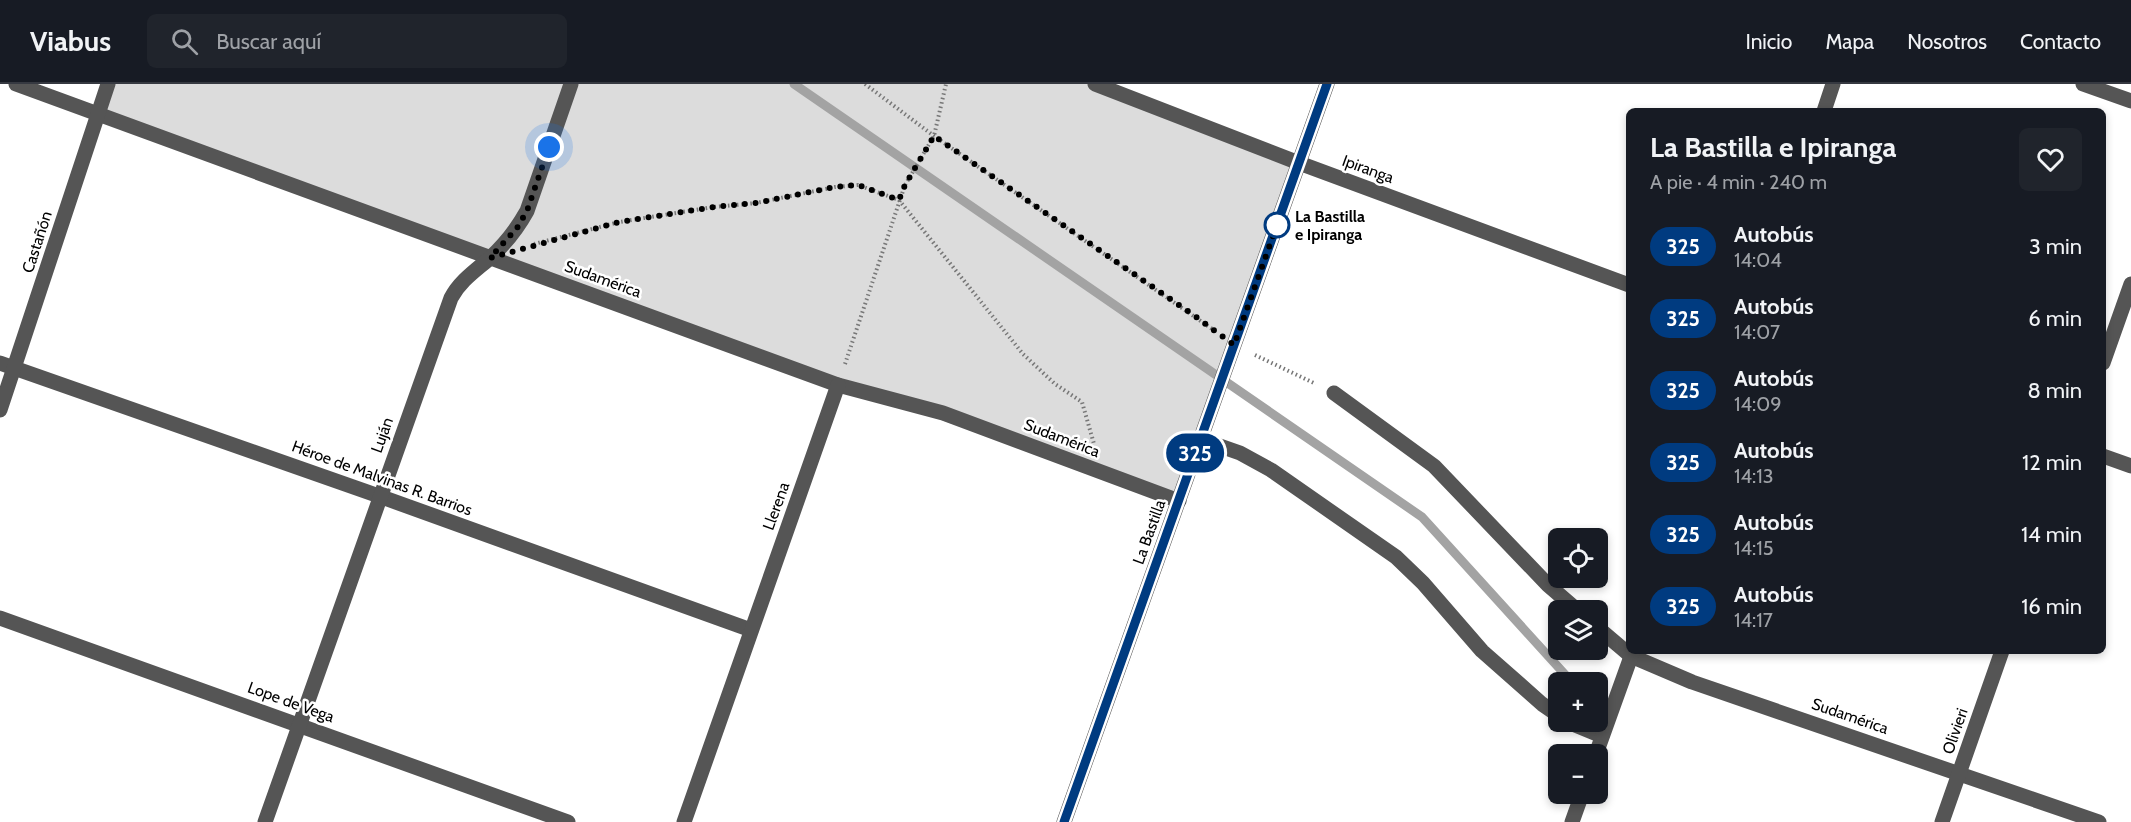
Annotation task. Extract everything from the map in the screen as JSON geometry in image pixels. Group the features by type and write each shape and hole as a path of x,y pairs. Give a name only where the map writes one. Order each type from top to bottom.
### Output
{"street":[{"name":"Sudamérica","path":"16,84 838,385 954,417 1179,501"},
{"name":"Castañón","path":"0,410 108,84"},
{"name":"Luján","path":"265,822 379,495 451,298 458,286 490,258 517,228 527,211 571,84"},
{"name":"Ipiranga","path":"1095,84 1299,163 1626,284"},
{"name":"La Bastilla","path":"1064,822 1327,84"},
{"path":"1825,108 1833,84"},
{"path":"2083,84 2131,101"},
{"path":"2106,355 2131,284"},
{"name":"Héroe de Malvinas R. Barrios","path":"0,363 379,495 751,630"},
{"name":"Llerena","path":"684,822 838,385"},
{"path":"1334,393 1434,466 1548,585 1565,600"},
{"path":"1200,440 1240,453 1270,470 1396,557 1482,651 1548,708"},
{"path":"2106,457 2131,466"},
{"name":"Lope de Vega","path":"0,618 568,822"},
{"name":"Sudamérica","path":"1608,635 1626,649"},
{"path":"1599,744 1632,654"},
{"name":"Sudamérica","path":"1634,654 1692,682 1960,772 2099,822"},
{"name":"Olivieri","path":"1942,822 2001,654"},
{"path":"1592,732 1602,736"},
{"path":"1572,822 1578,804"}],"path":[{"path":"865,84 934,136 1192,314 1232,352 1334,393"},
{"path":"838,385 899,200 905,185 934,136 946,84"},
{"path":"530,245 619,222 714,207 756,203 835,187 858,185 899,200 1023,354 1054,384 1082,402 1102,473"}],"shaded area":[{"path":"108,84 1095,84 1299,163 1179,501 838,385 97,114"}],"waterway":[{"path":"794,84 1422,517 1563,672"}],"bus line":[{"name":"325","path":"1064,822 1327,84"}],"place":[{"name":"La Bastilla e Ipiranga","path":"1277,225"}],"route":[{"path":"549,147 527,211 507,241 490,258 560,236 619,222 714,207 756,203 835,187 858,185 899,200 905,185 934,136 1234,345 1277,225"}]}
